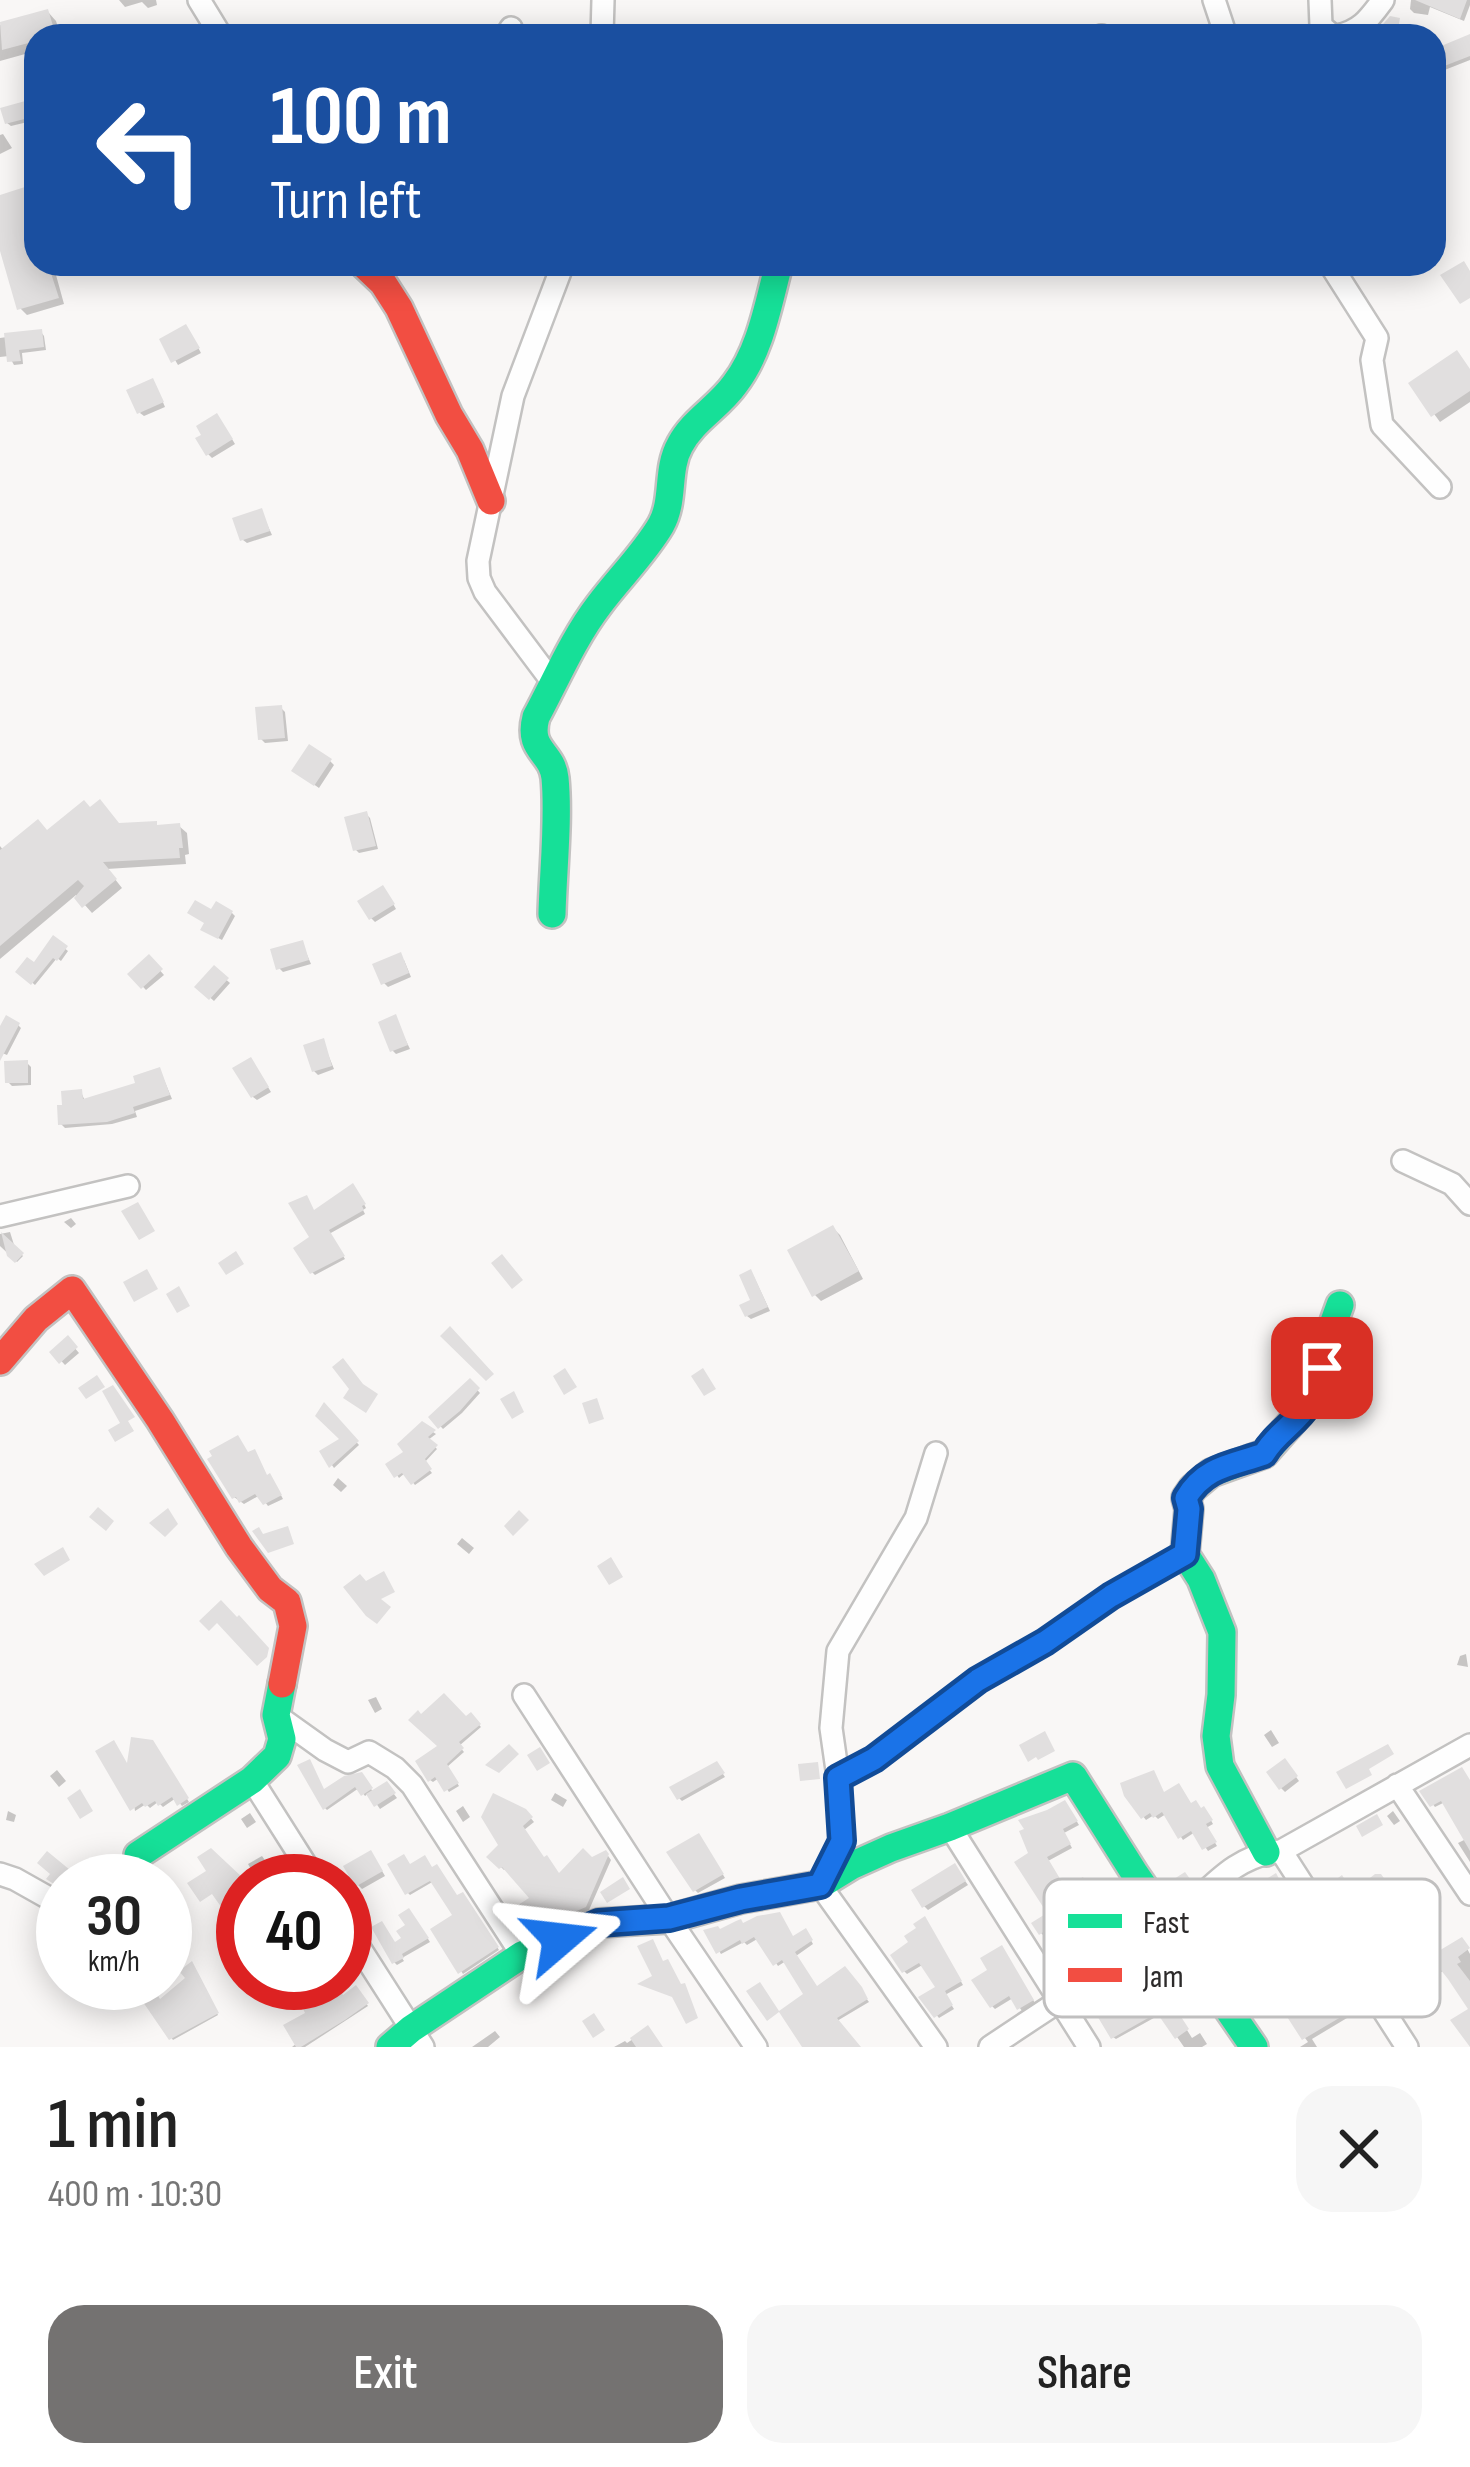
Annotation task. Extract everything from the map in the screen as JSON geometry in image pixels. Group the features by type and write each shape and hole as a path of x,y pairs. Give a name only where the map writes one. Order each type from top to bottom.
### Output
{"street":[{"path":"1364,24 1383,0"},
{"path":"374,276 392,295 491,501"},
{"path":"554,684 499,612 479,578 478,561 514,396 559,276"},
{"path":"552,914 555,773 534,745 531,731 596,609 664,520 673,489 670,466 675,454 743,371 775,276"},
{"path":"1338,276 1377,338 1372,361 1382,425 1440,487"},
{"path":"1403,1162 1453,1184 1470,1204"},
{"path":"0,1216 128,1186"},
{"path":"0,1361 36,1319 72,1290 239,1547 270,1589 287,1602 293,1626 276,1715 282,1738 277,1756 252,1780 140,1854"},
{"path":"1292,1879 1220,1766 1216,1736 1222,1632 1202,1579 1185,1554 1186,1498 1193,1486 1228,1463 1264,1454 1309,1403 1318,1400 1324,1388 1323,1352 1340,1305"},
{"path":"820,1885 842,1841 831,1728 838,1652 916,1518 936,1453"},
{"path":"838,1778 874,1759 978,1680 1185,1554"},
{"path":"524,1695 756,2047"},
{"path":"276,1715 348,1762 369,1752 395,1768 412,1785 521,1955"},
{"path":"1217,1879 1251,1856 1274,1852 1470,1745"},
{"path":"372,1975 408,2041 521,1955 599,1923 669,1918 820,1885 851,1866 1073,1776 1141,1879"},
{"path":"252,1780 299,1854"},
{"path":"1397,1785 1470,1894"},
{"path":"950,1827 1044,1976"},
{"path":"0,1874 36,1891"},
{"path":"820,1885 936,2047"},
{"path":"990,2047 1044,2010"},
{"path":"1070,2017 1089,2047"},
{"path":"1234,2017 1254,2047"},
{"path":"1387,2017 1407,2047"}],"building":[{"path":"1415,0 1467,0 1460,19"},
{"path":"48,9 52,24 24,24 24,44 2,50 0,22"},
{"path":"1390,16 1400,18 1399,24 1383,24"},
{"path":"1470,34 1470,56 1446,65 1446,44"},
{"path":"24,101 24,119 5,124 0,108"},
{"path":"24,187 24,276 52,276 59,298 17,310 0,251 0,195"},
{"path":"1464,261 1470,271 1470,298 1460,304 1441,276"},
{"path":"186,324 200,348 171,363 159,339"},
{"path":"42,329 44,347 19,350 21,361 7,362 4,333"},
{"path":"1457,350 1470,369 1470,391 1431,417 1408,383"},
{"path":"153,378 164,402 137,414 126,390"},
{"path":"217,413 233,439 206,456 195,438 201,435 196,426"},
{"path":"262,508 270,531 240,541 232,518"},
{"path":"282,705 285,738 258,740 255,707"},
{"path":"309,744 332,759 314,786 291,771"},
{"path":"100,799 119,823 180,823 180,858 103,862 117,879 82,908 74,898 84,886 78,880 0,946 0,850 38,819 47,830 84,800 90,807"},
{"path":"367,811 376,846 353,851 344,817"},
{"path":"383,885 395,904 369,920 357,901"},
{"path":"195,900 211,909 216,901 233,911 218,939 200,930 204,923 187,913"},
{"path":"53,935 68,946 31,985 15,972 27,957 34,962"},
{"path":"303,940 309,960 276,970 270,949"},
{"path":"401,952 409,973 381,985 372,964"},
{"path":"149,954 163,969 141,989 127,974"},
{"path":"214,965 229,978 209,1000 194,987"},
{"path":"396,1014 408,1045 390,1052 378,1022"},
{"path":"6,1015 20,1023 0,1061 0,1026"},
{"path":"324,1038 332,1066 312,1072 303,1045"},
{"path":"251,1057 269,1087 251,1098 232,1068"},
{"path":"28,1060 28,1083 5,1083 4,1061"},
{"path":"160,1067 170,1095 107,1122 58,1125 61,1091 82,1089 83,1099 135,1083 133,1076"},
{"path":"353,1183 366,1204 364,1210 329,1230 345,1256 310,1274 293,1248 309,1237 288,1203 307,1195 314,1210"},
{"path":"138,1202 155,1231 139,1240 121,1211"},
{"path":"833,1225 859,1271 812,1297 787,1250"},
{"path":"1,1232 24,1253 15,1263 7,1256"},
{"path":"236,1251 244,1264 226,1275 218,1263"},
{"path":"502,1254 523,1280 512,1289 491,1263"},
{"path":"147,1269 158,1289 134,1302 123,1282"},
{"path":"751,1269 768,1307 745,1317 739,1305 750,1300 739,1275"},
{"path":"179,1286 190,1306 177,1313 166,1294"},
{"path":"450,1326 494,1374 486,1381 440,1336"},
{"path":"68,1335 78,1347 59,1364 49,1352"},
{"path":"343,1358 363,1384 378,1394 366,1413 343,1398 349,1389 332,1367"},
{"path":"565,1368 577,1387 564,1395 553,1376"},
{"path":"703,1368 716,1389 704,1396 691,1376"},
{"path":"97,1375 105,1387 86,1399 78,1388"},
{"path":"470,1378 480,1388 438,1429 428,1417"},
{"path":"113,1385 135,1417 128,1421 134,1431 115,1442 108,1430 120,1423 102,1391"},
{"path":"514,1391 524,1412 512,1419 500,1399"},
{"path":"597,1398 604,1419 589,1424 582,1403"},
{"path":"324,1402 359,1441 329,1468 319,1451 339,1439 315,1416"},
{"path":"422,1421 436,1430 428,1437 438,1445 425,1459 432,1469 411,1485 402,1473 394,1478 385,1464 403,1452 397,1444"},
{"path":"238,1435 248,1452 255,1449 282,1495 263,1505 255,1494 239,1503 236,1497 232,1499 207,1459 212,1456 209,1451"},
{"path":"98,1507 114,1521 106,1531 89,1517"},
{"path":"168,1508 178,1524 165,1537 149,1523"},
{"path":"519,1510 529,1520 513,1536 504,1526"},
{"path":"288,1526 294,1544 268,1553 252,1531 259,1527 263,1534"},
{"path":"63,1547 70,1560 44,1576 34,1564"},
{"path":"611,1557 623,1577 609,1585 597,1566"},
{"path":"384,1571 395,1592 381,1599 391,1607 377,1624 343,1587 360,1574 366,1581"},
{"path":"221,1600 269,1648 257,1666 217,1623 209,1631 199,1621"},
{"path":"444,1693 481,1724 459,1742 464,1748 447,1764 459,1783 444,1792 435,1777 428,1782 415,1761 437,1746 408,1720"},
{"path":"1045,1731 1055,1751 1028,1762 1019,1745"},
{"path":"131,1737 153,1740 189,1798 177,1806 172,1797 158,1806 155,1801 145,1807 142,1803 130,1811 95,1751 114,1740 127,1763"},
{"path":"509,1744 519,1754 499,1773 485,1765"},
{"path":"1388,1744 1394,1754 1369,1769 1372,1775 1346,1789 1336,1772"},
{"path":"540,1747 550,1763 537,1771 527,1755"},
{"path":"1285,1758 1298,1776 1279,1790 1266,1772"},
{"path":"310,1759 324,1789 344,1776 362,1772 373,1788 361,1796 355,1787 323,1810 297,1765"},
{"path":"717,1761 725,1773 677,1800 669,1787"},
{"path":"818,1762 820,1779 800,1781 798,1764"},
{"path":"1462,1767 1470,1780 1470,1851 1441,1801 1430,1807 1419,1791"},
{"path":"1154,1770 1164,1792 1179,1783 1191,1803 1196,1800 1204,1806 1213,1820 1206,1824 1217,1842 1202,1850 1191,1831 1178,1839 1162,1812 1141,1819 1120,1783"},
{"path":"387,1781 396,1793 374,1807 366,1794"},
{"path":"80,1789 93,1811 80,1819 67,1798"},
{"path":"493,1793 533,1817 523,1826 559,1873 583,1848 592,1857 606,1850 609,1854 586,1907 527,1932 515,1907 529,1898 502,1867 486,1857 498,1845 481,1817"},
{"path":"1065,1800 1078,1821 1063,1829 1071,1844 1047,1857 1060,1879 1044,1879 1044,1908 1014,1862 1028,1853 1018,1820"},
{"path":"1377,1814 1383,1825 1362,1837 1356,1826"},
{"path":"699,1833 724,1874 693,1892 666,1852"},
{"path":"211,1848 217,1854 216,1900 212,1894 200,1902 192,1890 192,1880 206,1871 197,1857"},
{"path":"371,1850 383,1871 372,1877 372,1854 364,1854"},
{"path":"404,1854 410,1864 425,1855 432,1867 437,1864 457,1895 463,1892 499,1947 458,1974 430,1929 452,1915 430,1881 405,1895 387,1864"},
{"path":"955,1863 966,1881 922,1908 911,1890"},
{"path":"623,1877 630,1889 607,1903 600,1892"},
{"path":"409,1908 429,1938 392,1964 372,1926 382,1921 395,1942 401,1938 396,1931 405,1925 398,1915"},
{"path":"780,1912 793,1936 806,1928 813,1940 795,1952 817,1986 845,1966 862,1987 868,1999 837,2018 861,2047 802,2047 779,2012 767,2021 746,1991 760,1982 779,2011 803,1994 782,1960 773,1966 754,1937 716,1954 703,1930"},
{"path":"1044,1915 1044,1932 1039,1935 1031,1923"},
{"path":"925,1916 962,1981 945,1991 953,2005 934,2018 918,1997 935,1987 919,1963 902,1973 890,1955 908,1942 904,1936"},
{"path":"1462,1937 1470,1948 1458,1957 1461,1962 1457,1964 1470,1981 1470,2047 1450,2020 1468,2009 1440,1969 1440,1950"},
{"path":"653,1939 663,1961 668,1959 681,1984 685,1983 698,2018 686,2024 672,1997 637,1984 652,1976 637,1946"},
{"path":"1002,1945 1034,2000 1017,2010 1009,1996 990,2008 971,1980 987,1970 980,1958"},
{"path":"192,1961 219,2013 169,2040 148,2010 192,2010"},
{"path":"359,2010 296,2047 283,2025 305,2013"},
{"path":"594,2013 605,2030 593,2038 582,2021"},
{"path":"1098,2017 1150,2017 1111,2039"},
{"path":"1160,2017 1181,2017 1189,2029 1175,2039"},
{"path":"1287,2017 1341,2017 1302,2040"},
{"path":"648,2025 663,2047 636,2047 630,2038"}],"traffic: fast":[{"path":"552,914 555,778 537,744 536,717 590,618 661,525 680,445 744,371 763,326 776,276"},
{"path":"1266,1852 1220,1766 1216,1736 1222,1632 1201,1579 1185,1554 1186,1498 1211,1473 1264,1454 1309,1403 1319,1400 1324,1387 1323,1352 1340,1305"},
{"path":"140,1854 252,1780 277,1756 282,1739 276,1715 282,1684"},
{"path":"390,2047 522,1955 599,1923 669,1919 741,1899 820,1885 891,1848 1073,1776 1138,1879"},
{"path":"1233,2017 1254,2047"}],"traffic: jam":[{"path":"376,276 399,308 491,501"},
{"path":"0,1361 36,1319 72,1290 239,1547 270,1589 287,1602 293,1626 282,1684"}],"route":[{"path":"560,1939 599,1923 669,1918 820,1885 842,1841 838,1778 874,1759 978,1680 1185,1554 1186,1498 1193,1486 1228,1463 1264,1454 1309,1403 1318,1400 1324,1388 1322,1368"}]}
